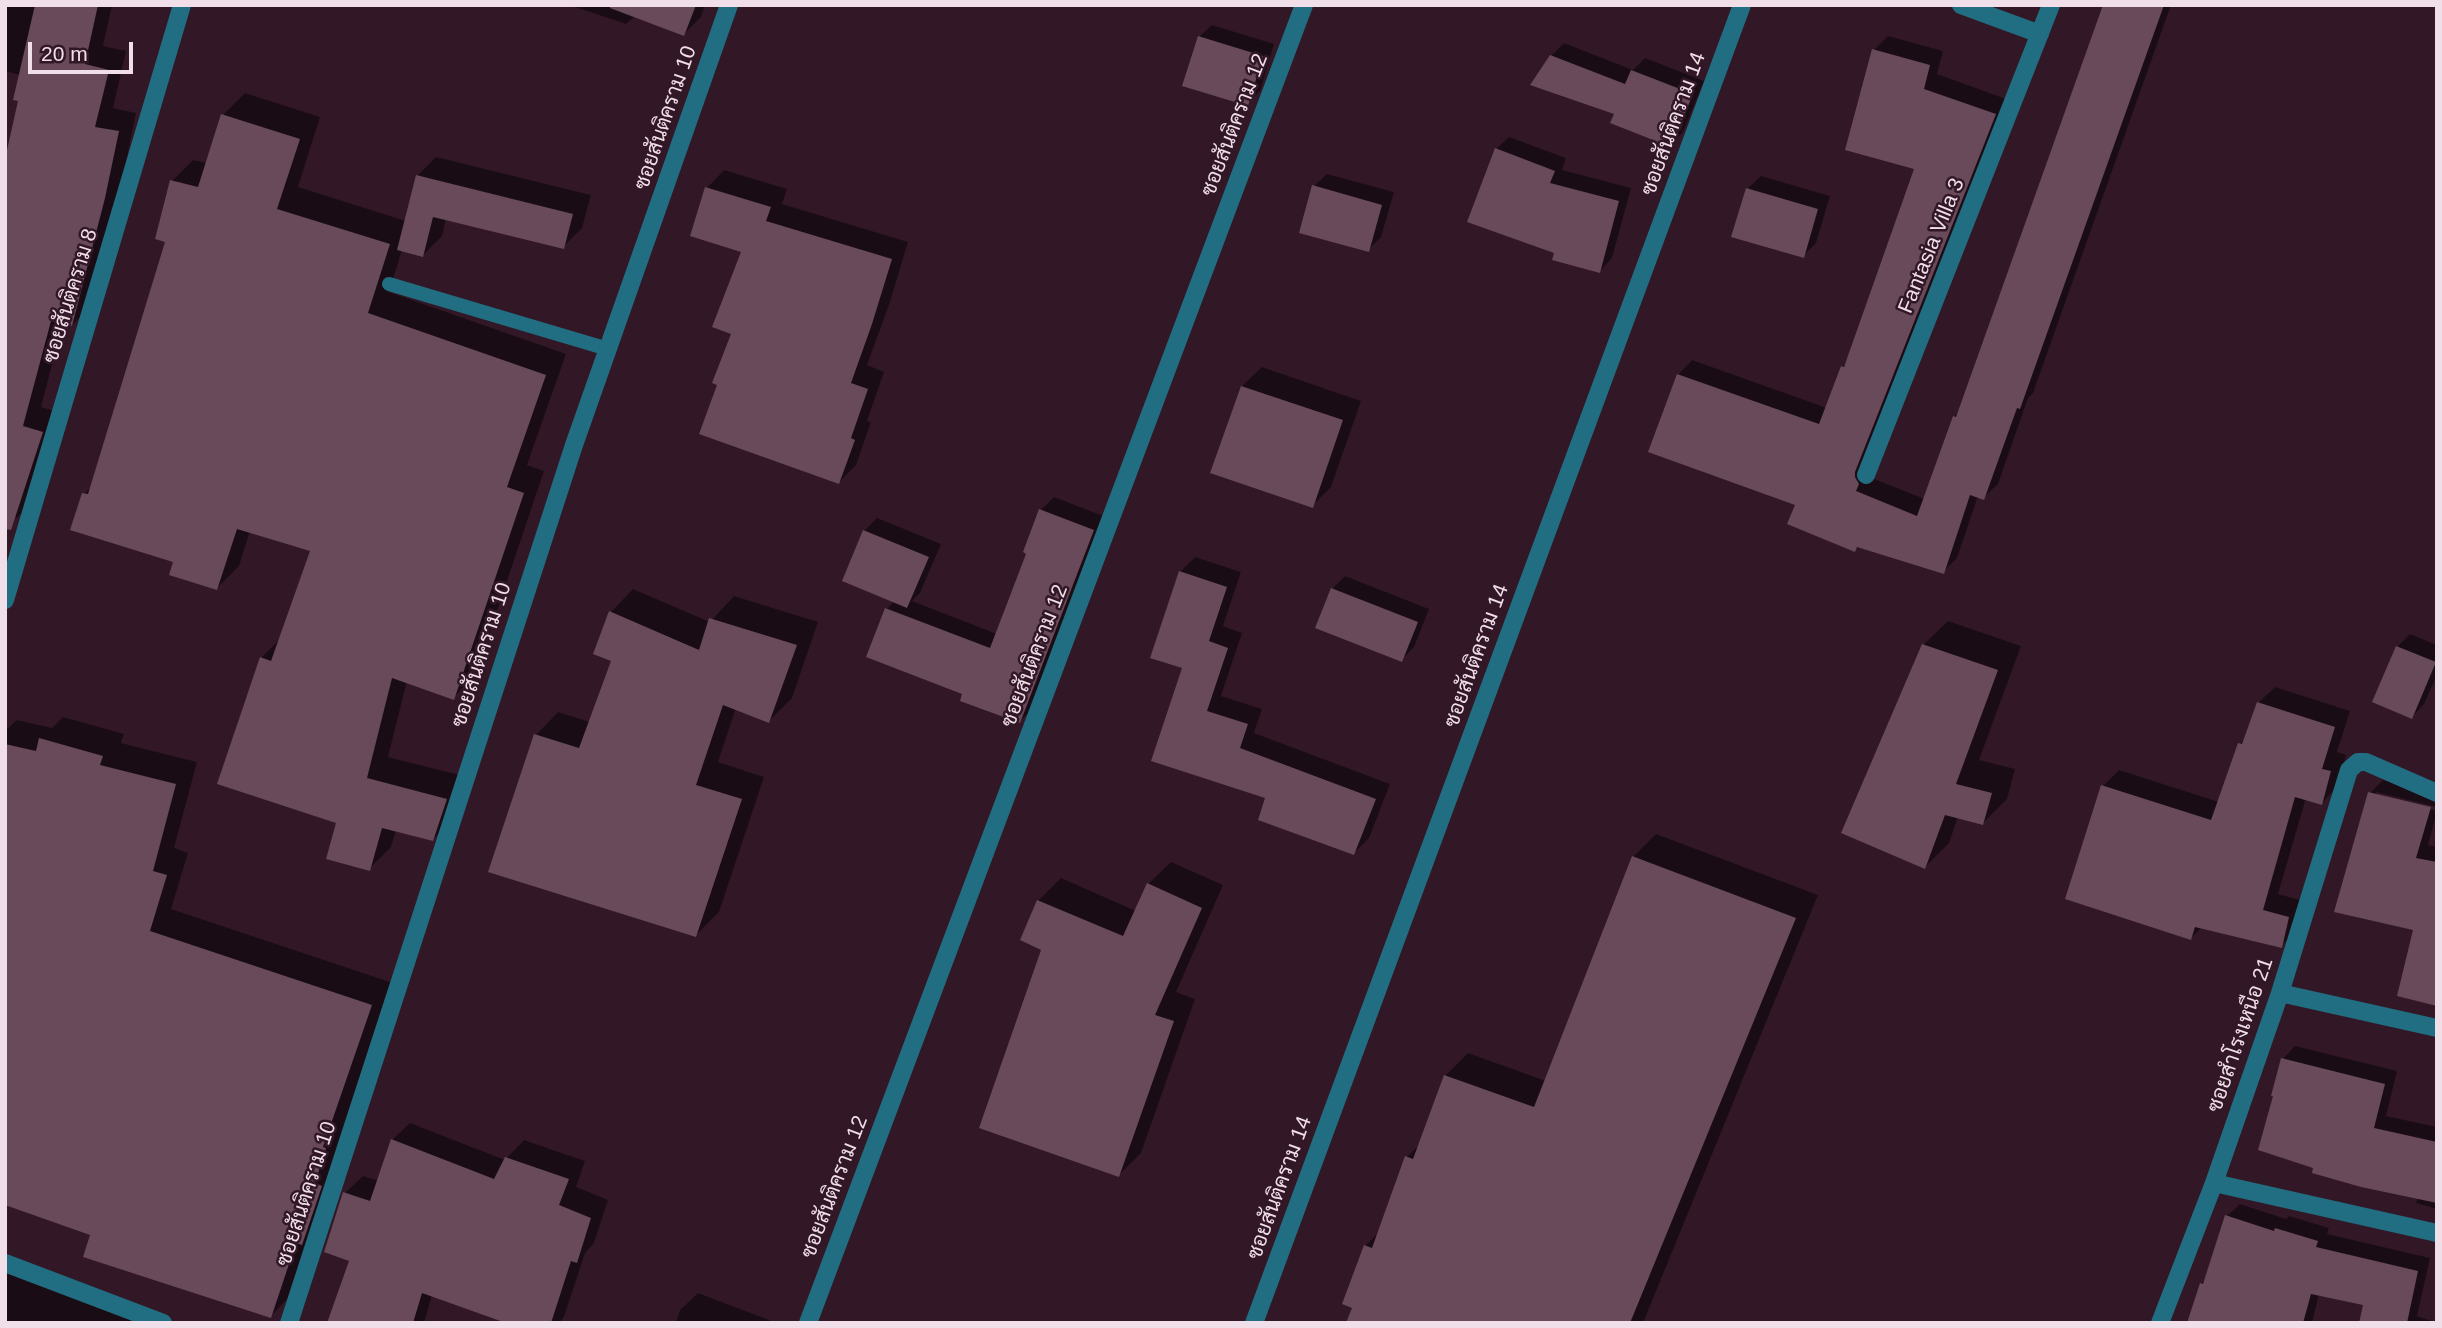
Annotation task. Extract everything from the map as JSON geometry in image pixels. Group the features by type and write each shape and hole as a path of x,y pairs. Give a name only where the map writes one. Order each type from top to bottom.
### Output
{"street":[{"name":"ซอยสันติคราม 8","path":"5,600 182,5"},
{"name":"ซอยสันติคราม 10","path":"289,1323 570,458 729,5"},
{"name":"ซอยสันติคราม 12","path":"808,1323 1304,5"},
{"name":"ซอยสันติคราม 14","path":"1254,1323 1742,5"},
{"path":"1961,5 2040,34"},
{"name":"Fantasia Villa 3","path":"1866,475 2051,5"},
{"name":"ซอยสำโรงเหนือ 21","path":"2160,1323 2214,1183 2280,993 2349,770 2358,762 2366,762 2437,793"},
{"path":"2280,993 2437,1028"},
{"path":"2214,1183 2437,1233"},
{"path":"5,1263 163,1323"}],"lane":[{"path":"389,284 608,349"}],"building":[{"path":"35,5 98,5 85,64 109,70 95,127 119,131 72,326 51,321 23,426 43,432 11,530 5,529 5,159 18,101 13,100"},
{"path":"610,5 696,5 684,36 610,8"},
{"path":"2103,5 2164,5 2020,409 2017,408 1984,500 1970,495 1944,574 1857,547 1855,552 1787,524 1795,505 1648,452 1677,374 1819,424 1841,366 1844,367 1914,169 1845,150 1872,49 1930,65 1924,89 1996,114 1855,472 1859,484 1856,491 1917,516 1953,416 1956,417"},
{"path":"1198,36 1263,56 1248,106 1182,86"},
{"path":"1550,55 1625,84 1631,70 1693,94 1671,147 1610,123 1614,114 1530,85"},
{"path":"221,114 300,139 277,209 390,244 368,313 546,375 507,487 524,493 454,700 392,678 367,778 447,799 433,841 382,828 370,871 326,859 336,823 217,784 260,657 271,661 310,551 237,529 217,590 169,575 173,562 70,530 82,493 88,494 165,242 155,239 170,180 198,187"},
{"path":"1495,148 1555,171 1550,183 1619,201 1600,273 1552,260 1554,253 1467,222"},
{"path":"416,175 573,214 564,249 433,217 423,257 397,250"},
{"path":"1312,185 1382,205 1369,252 1299,233"},
{"path":"705,187 771,207 766,221 892,259 851,383 868,389 851,438 855,440 839,484 699,434 717,385 712,383 731,334 712,327 741,252 690,236"},
{"path":"1746,188 1818,209 1804,258 1731,237"},
{"path":"1241,386 1343,420 1313,508 1210,473"},
{"path":"1039,509 1094,530 1020,723 960,701 962,694 866,657 885,608 990,648 1026,554 1023,552"},
{"path":"863,530 929,557 907,608 842,581"},
{"path":"1179,571 1227,587 1209,641 1228,648 1207,711 1248,724 1240,748 1376,799 1354,855 1258,820 1265,798 1151,761 1182,668 1150,658"},
{"path":"1331,588 1418,622 1402,662 1315,628"},
{"path":"609,611 699,650 709,618 797,645 769,723 723,705 696,785 742,799 696,937 488,872 534,734 579,748 611,661 593,654"},
{"path":"1922,644 1998,670 1956,784 1992,793 1983,825 1945,815 1925,869 1841,833"},
{"path":"2396,646 2436,662 2412,719 2372,702"},
{"path":"2257,702 2335,727 2322,769 2331,771 2322,805 2295,797 2263,910 2289,917 2282,948 2195,927 2191,940 2065,899 2101,785 2211,820 2238,743 2242,744"},
{"path":"39,738 103,756 100,765 176,784 153,871 167,875 150,931 372,1005 323,1147 326,1148 315,1183 322,1186 302,1245 296,1243 271,1318 83,1257 90,1235 5,1205 5,744 36,751"},
{"path":"2368,792 2431,807 2416,858 2437,862 2437,1006 2397,996 2413,930 2334,912"},
{"path":"1632,856 1796,918 1630,1323 1346,1323 1352,1308 1342,1304 1364,1245 1372,1248 1405,1156 1413,1159 1444,1075 1534,1107"},
{"path":"1147,883 1202,908 1155,1015 1174,1021 1119,1177 979,1128 1041,950 1020,940 1037,900 1123,936"},
{"path":"2281,1058 2385,1084 2374,1128 2437,1142 2437,1203 2361,1187 2312,1173 2313,1168 2258,1150"},
{"path":"391,1139 494,1179 505,1157 569,1179 559,1205 591,1218 577,1263 571,1261 551,1323 506,1323 422,1293 413,1323 327,1323 349,1261 324,1252 343,1192 370,1201"},
{"path":"2225,1215 2274,1231 2275,1228 2318,1241 2316,1247 2418,1271 2407,1323 2359,1323 2363,1305 2311,1294 2303,1323 2187,1323 2200,1283 2203,1284"}]}
